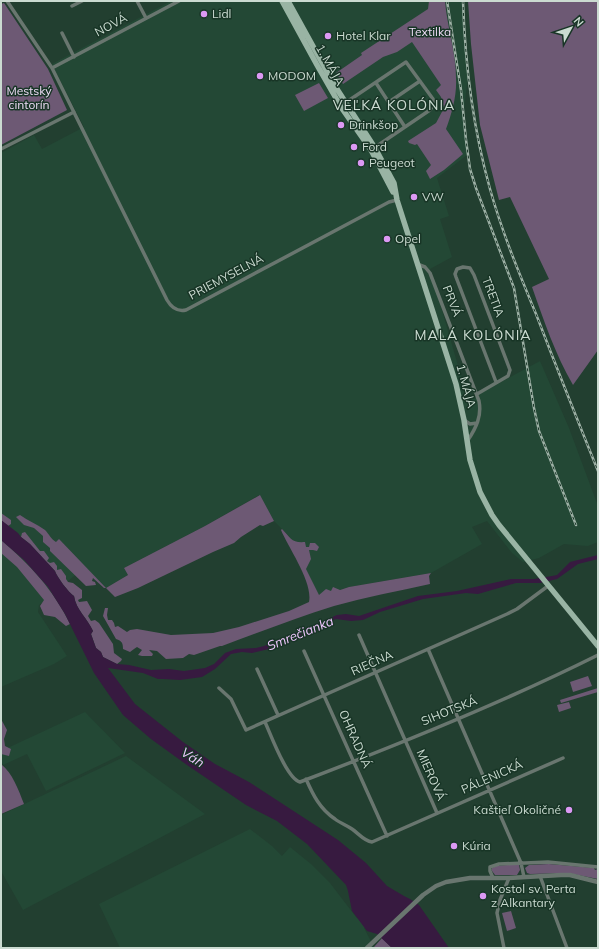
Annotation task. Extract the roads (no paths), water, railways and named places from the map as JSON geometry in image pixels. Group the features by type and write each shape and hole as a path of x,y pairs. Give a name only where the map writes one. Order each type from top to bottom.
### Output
{"main road":[{"name":"1. MÁJA","path":"282,1 333,93 373,149"},
{"name":"1. MÁJA","path":"288,1 324,68 394,183 397,200 456,384 476,480 486,504 499,526 598,646"}],"street":[{"name":"PRIEMYSELNÁ","path":"6,1 52,68 168,301 176,310 186,310 389,202 397,200"},
{"path":"72,6 82,1"},
{"path":"137,1 146,18"},
{"name":"NOVÁ","path":"52,68 179,1"},
{"path":"62,33 74,57"},
{"path":"346,103 406,62 433,99 433,106 430,110 373,149"},
{"path":"389,102 420,81"},
{"path":"376,83 405,127"},
{"path":"1,149 74,112"},
{"name":"PRVÁ","path":"417,264 425,267 430,273 477,394 480,407 477,423 467,441"},
{"name":"TRETIA","path":"463,266 470,268 474,275 511,372 508,376 496,382 455,274 457,269 463,266"},
{"path":"477,394 496,382"},
{"path":"464,420 470,424 477,423"},
{"name":"RIEČNA","path":"219,688 230,699 246,730 507,614 517,609 547,585"},
{"name":"MIEROVÁ","path":"359,635 437,813"},
{"path":"428,649 522,863 524,877"},
{"name":"OHRADNÁ","path":"304,651 387,836"},
{"name":"SIHOTSKÁ","path":"306,780 459,719 598,655"},
{"path":"257,669 278,716"},
{"path":"265,722 284,765 292,777 298,782 306,780"},
{"name":"PÁLENICKÁ","path":"306,780 319,804 335,820 371,842 489,789 563,758"},
{"path":"493,878 490,867 499,864 548,862 598,867"},
{"path":"367,948 418,899 431,889 446,882 462,878 509,878 570,875 598,882"},
{"path":"540,876 567,948"},
{"path":"504,948 497,913 500,900 509,878"}],"water":[{"path":"1,520 30,544 55,571 63,585 74,596 77,606 93,631 91,634 96,648 101,652 103,657 117,664 151,670 169,669 184,671 205,668 214,664 225,653 236,649 264,646 337,615 346,614 359,616 418,596 457,591 511,579 534,579 557,575 570,562 598,555 598,559 578,564 557,579 540,583 516,583 478,594 466,593 423,599 380,612 363,620 351,621 336,619 301,636 269,649 252,653 242,652 231,654 215,669 202,677 180,680 158,679 143,673 108,668 135,704 183,742 215,764 249,782 338,840 366,863 387,886 419,905 449,948 392,948 377,934 367,931 352,911 346,885 307,844 277,821 246,805 187,765 151,739 123,715 94,673 65,614 48,587 24,560 1,540"}],"railway":[{"path":"447,1 461,90 470,169 514,288 539,431 576,525"},
{"path":"463,1 471,96 479,143 490,189 511,252 598,471"}],"place":[{"name":"Lidl","path":"204,14"},
{"name":"Hotel Klar","path":"328,36"},
{"name":"MODOM","path":"260,76"},
{"name":"Drinkšop","path":"341,125"},
{"name":"Ford","path":"354,147"},
{"name":"Peugeot","path":"361,163"},
{"name":"VW","path":"414,197"},
{"name":"Opel","path":"387,239"},
{"name":"Kaštieľ Okoličné","path":"569,810"},
{"name":"Kúria","path":"454,846"},
{"name":"Kostol sv. Perta z Alkantary","path":"483,896"}],"district":[{"name":"VEĽKÁ KOLÓNIA","path":"394,105"},
{"name":"MALÁ KOLÓNIA","path":"473,335"}],"park label":[{"name":"Textilka","path":"430,32"},
{"name":"Mestský cintorín","path":"29,98"}],"water label":[{"name":"Smrečianka","path":"300,633"},
{"name":"Váh","path":"193,757"}]}
